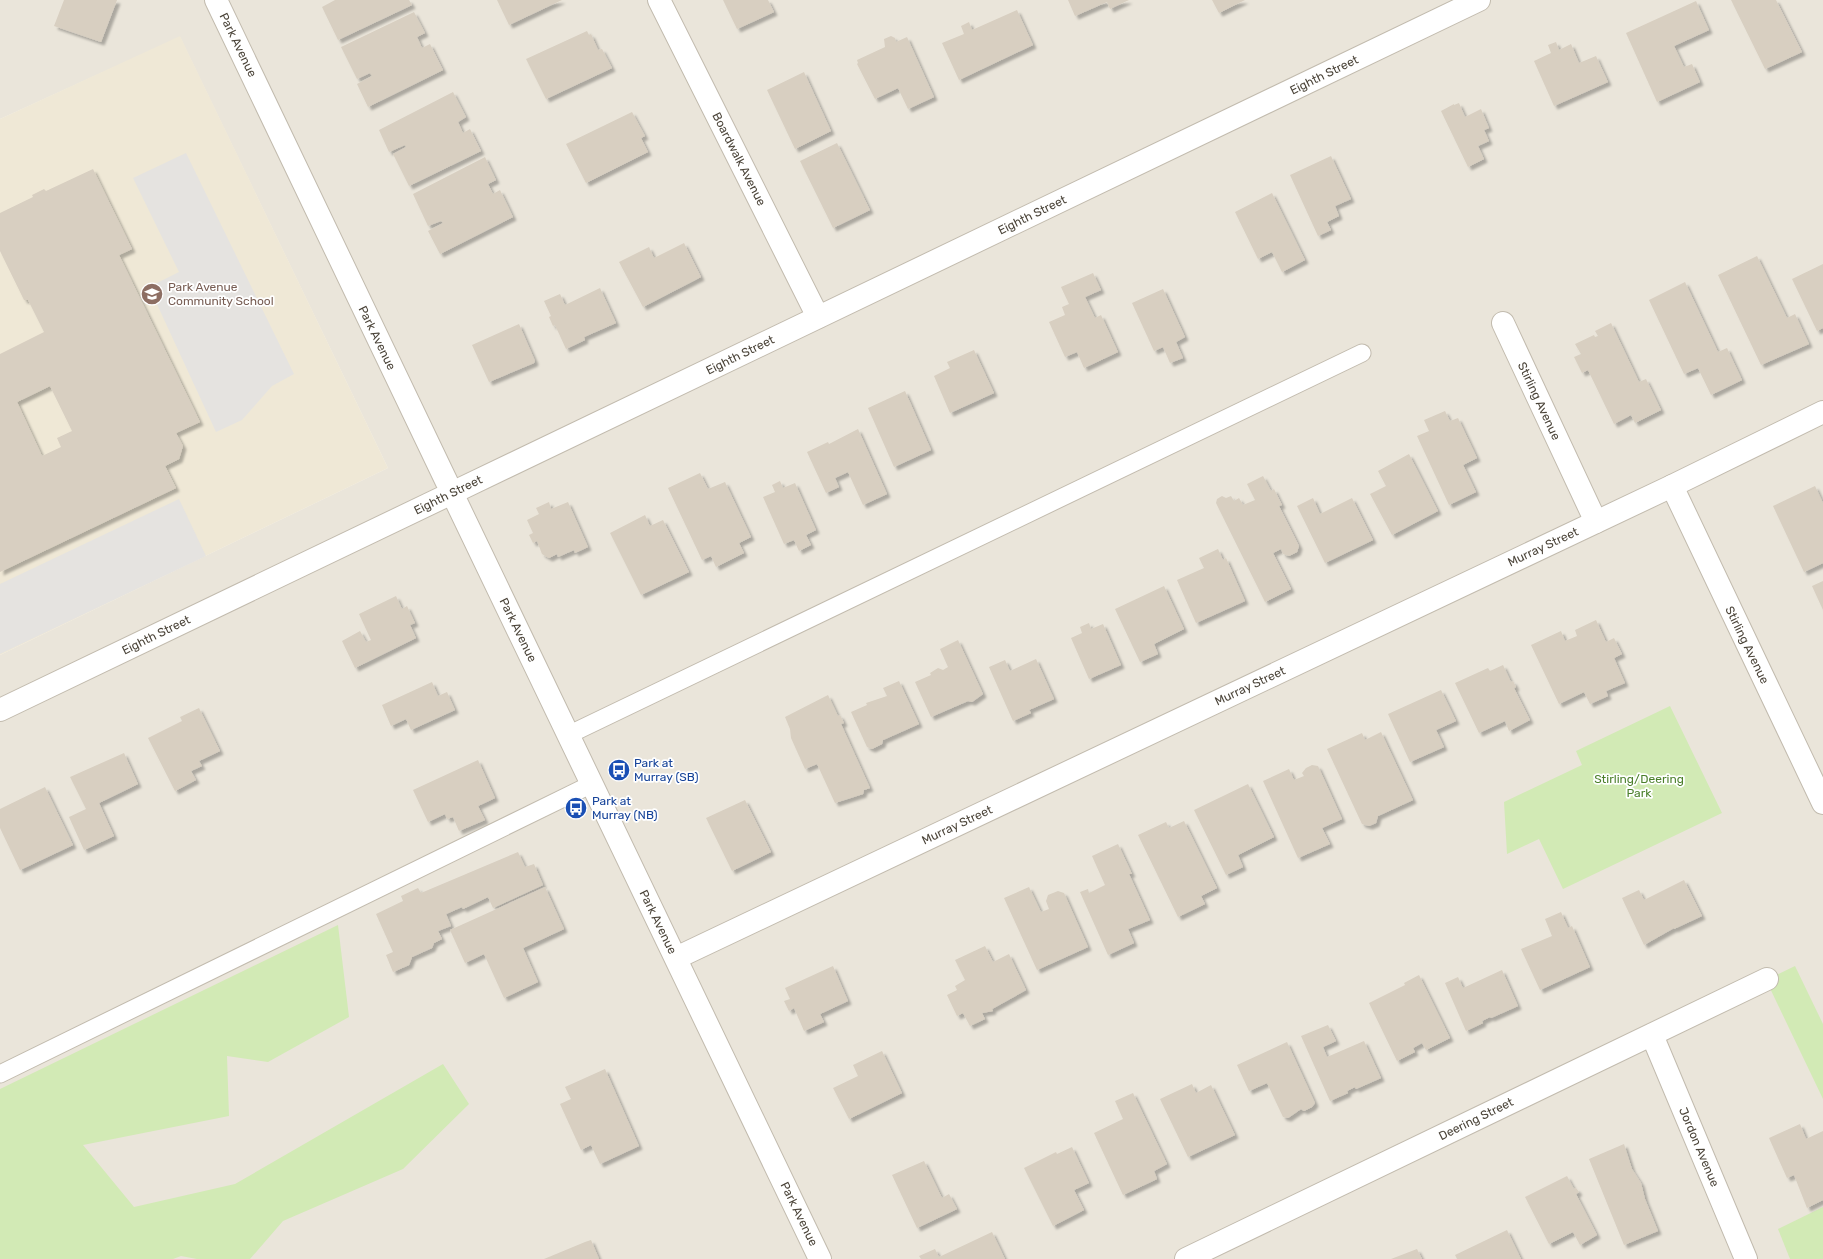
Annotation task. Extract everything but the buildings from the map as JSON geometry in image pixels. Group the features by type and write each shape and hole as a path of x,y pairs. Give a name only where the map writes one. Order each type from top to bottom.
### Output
{"street":[{"name":"Park Avenue","path":"216,0 820,1259"},
{"name":"Boardwalk Avenue","path":"659,0 818,317"},
{"name":"Eighth Street","path":"0,710 1479,0"},
{"name":"Stirling Avenue","path":"1503,323 1596,522"},
{"name":"Murray Street","path":"676,958 1672,486 1823,412"},
{"name":"Stirling Avenue","path":"1672,486 1823,803"},
{"name":"Deering Street","path":"1186,1259 1767,979"},
{"name":"Jordon Avenue","path":"1652,1035 1746,1259"}],"lane":[{"path":"568,735 1362,353"},
{"path":"0,1074 592,784"}],"shaded area":[{"path":"0,0 1823,0 1823,1259 0,1259 0,655 388,468 180,37 0,119"},
{"name":"Park Avenue Community School","path":"180,36 388,468 0,655 0,119"},
{"path":"186,153 294,374 272,386 242,420 216,432 149,287 179,272 133,178"},
{"path":"179,499 206,556 0,654 0,584"}],"green space":[{"name":"Stirling/Deering Park","path":"1670,706 1722,813 1563,889 1539,839 1507,854 1504,802 1582,765 1576,751"},
{"path":"338,925 349,1017 268,1062 227,1056 229,1116 83,1145 134,1207 235,1184 443,1064 469,1104 403,1169 283,1221 250,1259 197,1259 181,1256 173,1259 0,1259 0,1089"},
{"path":"1795,966 1823,1024 1823,1099 1766,980"},
{"path":"1823,1207 1823,1259 1790,1259 1778,1229"}],"place":[{"name":"Park Avenue Community School","path":"152,294"},
{"name":"Park at Murray (SB)","path":"619,770"},
{"name":"Park at Murray (NB)","path":"576,808"}]}
